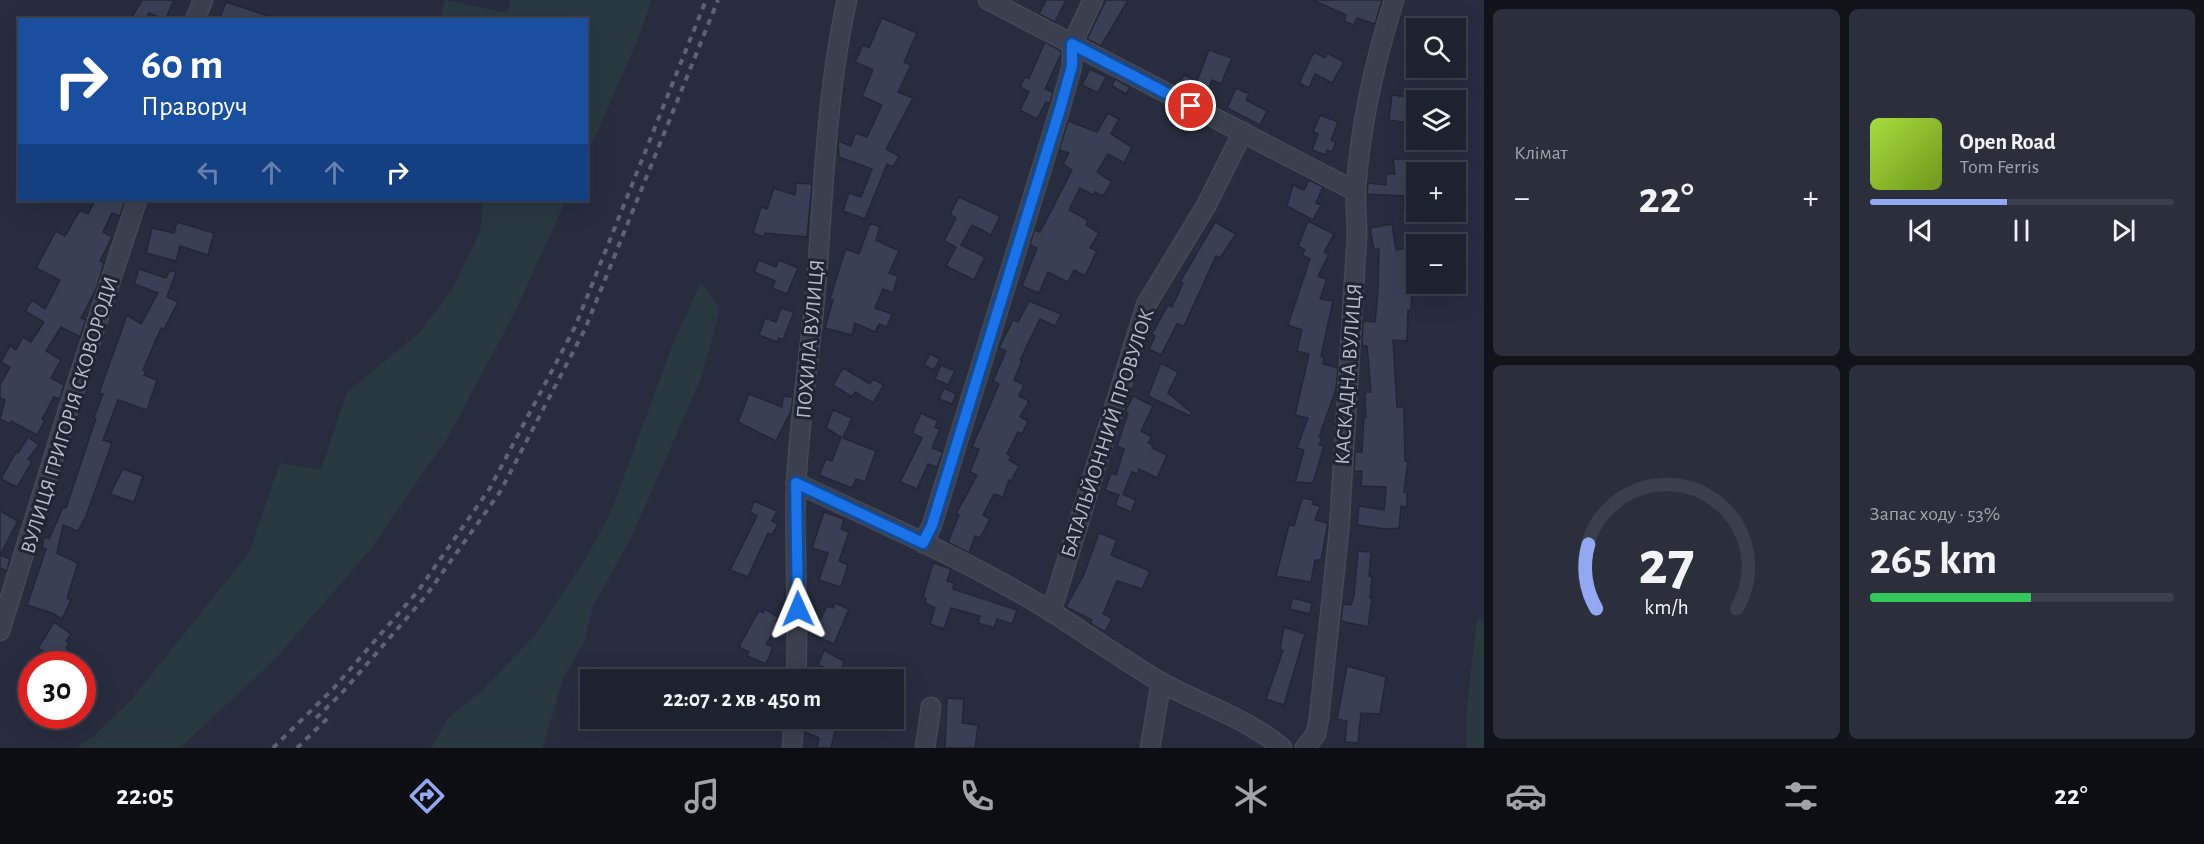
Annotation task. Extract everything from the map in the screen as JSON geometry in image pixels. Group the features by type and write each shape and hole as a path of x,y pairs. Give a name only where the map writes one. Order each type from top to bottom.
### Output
{"street":[{"path":"196,18 203,0"},
{"name":"ПОХИЛА ВУЛИЦЯ","path":"796,669 796,483 833,85 847,0"},
{"path":"988,0 1355,191"},
{"path":"923,543 932,525 1060,109 1072,66 1072,44 1093,0"},
{"name":"КАСКАДНА ВУЛИЦЯ","path":"1305,748 1316,734 1319,718 1339,531 1357,235 1355,191 1365,111 1380,46 1394,0"},
{"name":"БАТАЛЬЙОННИЙ ПРОВУЛОК","path":"1051,612 1146,306 1207,204 1243,132"},
{"name":"ВУЛИЦЯ ГРИГОРІЯ СКОВОРОДИ","path":"0,631 69,407 137,201"},
{"path":"796,483 923,543 1051,612 1161,682 1227,713 1269,737 1282,748"},
{"path":"1150,748 1161,682"},
{"path":"925,748 931,707"},
{"path":"792,748 793,729"}],"shaded area":[{"path":"445,0 507,13 511,0 651,0 641,32 588,153 588,18 440,18"},
{"path":"482,201 566,201 516,310 448,437 370,550 276,658 180,748 76,748 96,734 131,700 249,553 280,463 321,470 347,392 418,334 452,290 481,229"},
{"path":"701,282 720,308 702,376 631,538 593,606 584,642 564,677 542,748 431,748 449,717 481,692 535,635 586,558 609,517 674,341"},
{"path":"1477,618 1484,619 1484,748 1466,748 1467,706"}],"building":[{"path":"142,0 174,0 166,18 149,13 146,18 131,18"},
{"path":"1046,0 1066,0 1055,22 1039,14"},
{"path":"1106,0 1128,0 1101,46 1087,39"},
{"path":"1313,0 1382,0 1375,24 1357,18 1354,25 1344,21 1346,15"},
{"path":"226,2 271,17 271,18 220,18"},
{"path":"882,18 917,33 904,62 911,65 898,92 913,98 886,149 899,156 893,167 887,164 865,219 843,211 849,193 861,197 872,169 839,157 838,141 851,146 855,133 867,137 882,105 862,96 873,70 855,62 863,45 869,48"},
{"path":"1045,42 1061,51 1061,54 1045,89 1053,92 1050,104 1046,102 1037,119 1020,110 1029,92 1020,87 1025,77 1029,78"},
{"path":"1209,50 1232,58 1221,84 1212,80 1205,98 1178,86 1184,75 1197,81"},
{"path":"1314,52 1325,58 1327,53 1344,62 1332,83 1315,74 1309,88 1299,83"},
{"path":"1090,69 1106,77 1098,93 1082,85"},
{"path":"1115,79 1130,87 1126,94 1112,86"},
{"path":"1236,88 1249,94 1246,100 1267,111 1260,125 1227,108"},
{"path":"1392,95 1406,97 1406,123 1389,120"},
{"path":"1108,113 1119,119 1111,134 1132,147 1124,163 1108,154 1097,172 1112,182 1103,196 1095,192 1093,195 1080,188 1069,210 1088,220 1086,225 1099,233 1090,248 1097,251 1085,276 1074,270 1068,282 1048,272 1039,293 1022,286 1037,248 1030,245 1034,230 1040,232 1072,170 1063,164 1069,153 1059,150 1068,121 1097,132"},
{"path":"1320,115 1338,122 1331,140 1336,142 1332,152 1327,150 1325,155 1312,150 1318,134 1313,132"},
{"path":"1393,159 1416,159 1416,162 1406,162 1406,210 1404,210 1404,196 1367,194 1368,183 1386,185 1386,174 1395,174"},
{"path":"1309,180 1323,187 1316,203 1321,205 1313,220 1287,206 1293,185 1304,190"},
{"path":"796,183 812,184 807,237 765,233 764,237 753,233 761,207 767,209 774,188 795,195"},
{"path":"959,197 1000,216 991,235 972,225 961,245 985,257 974,280 946,266 956,247 944,241 956,218 950,214"},
{"path":"94,201 124,203 120,216 112,213 103,232 112,237 100,261 104,263 97,287 81,318 86,320 80,337 61,327 46,351 61,360 51,378 64,385 60,399 54,397 42,419 45,420 37,435 11,421 10,424 0,419 5,400 0,398 0,385 10,367 1,362 10,346 16,350 23,337 31,342 44,322 25,311 32,300 45,309 60,280 36,268 56,231 65,236 80,210 88,214"},
{"path":"1308,221 1334,234 1324,252 1329,254 1318,276 1327,279 1320,299 1333,301 1321,356 1324,357 1323,364 1338,368 1336,389 1319,437 1322,438 1319,445 1324,446 1313,483 1295,482 1304,450 1297,448 1308,418 1295,415 1309,354 1297,351 1302,330 1288,325 1310,259 1302,255 1305,250 1298,246"},
{"path":"177,222 214,233 208,255 180,246 176,261 146,253 152,228 174,233"},
{"path":"1215,222 1236,234 1220,258 1216,256 1184,326 1177,324 1161,355 1149,349 1155,336 1152,334 1168,305 1172,307 1183,283 1180,282"},
{"path":"870,223 880,227 876,240 899,251 889,273 898,276 893,293 883,289 875,308 892,314 887,327 879,324 875,332 855,323 852,335 825,328 833,300 830,299 846,249 859,254"},
{"path":"1392,224 1396,250 1406,248 1406,294 1412,294 1411,310 1408,310 1407,341 1393,340 1397,407 1404,407 1405,461 1408,461 1404,492 1407,492 1407,507 1401,506 1399,528 1385,529 1357,525 1359,506 1384,510 1386,487 1361,486 1362,471 1354,471 1355,452 1362,452 1364,416 1366,417 1365,392 1371,392 1367,346 1362,346 1363,321 1375,322 1378,291 1379,249 1374,250 1370,228"},
{"path":"759,260 776,267 779,260 798,268 787,294 772,288 775,281 754,272"},
{"path":"139,269 166,278 170,270 176,272 167,297 178,302 164,329 161,328 143,370 146,371 144,375 157,380 147,410 118,400 103,440 112,443 86,516 78,531 63,525 57,553 78,563 67,598 71,600 62,619 52,613 27,605 46,549 42,548 44,537 49,539 63,507 66,508 103,394 99,393 127,315 141,324 158,293 134,284"},
{"path":"1029,301 1061,314 1055,326 1040,319 1020,360 1022,361 1014,380 1024,385 1019,396 1029,401 1020,417 1028,421 1022,434 1018,432 1007,454 1011,457 1009,460 1019,466 1011,481 1009,480 1003,497 994,494 983,515 990,519 980,538 975,536 969,553 948,542 959,515 956,514 977,475 970,472 979,449 972,447 999,384 993,381 1006,351 999,348 1013,320 1018,322"},
{"path":"781,308 794,312 783,340 779,338 777,342 759,335 765,318 776,322"},
{"path":"930,354 940,359 934,370 924,365"},
{"path":"1161,363 1178,372 1168,393 1192,413 1190,416 1148,396"},
{"path":"941,365 955,371 948,385 935,379"},
{"path":"843,368 870,384 873,379 884,385 873,403 855,392 852,397 833,385"},
{"path":"944,388 956,394 952,404 939,399"},
{"path":"749,394 782,407 783,396 793,397 791,411 776,441 738,422"},
{"path":"1133,396 1153,406 1141,431 1152,437 1148,443 1153,445 1152,448 1167,455 1157,478 1139,469 1138,474 1132,472 1123,494 1136,500 1131,512 1115,505 1119,495 1105,490 1111,473 1116,475 1124,449 1117,446 1128,413 1125,412"},
{"path":"833,410 852,418 843,438 876,451 865,482 856,479 852,488 819,475 826,459 832,461 841,437 826,428"},
{"path":"921,413 938,421 935,427 940,429 932,448 943,452 937,467 928,464 917,489 900,482 922,438 912,433"},
{"path":"28,437 39,445 28,459 32,462 17,487 1,479 16,452 18,453"},
{"path":"123,469 143,476 134,502 110,494"},
{"path":"1302,498 1314,500 1312,504 1320,506 1315,520 1328,523 1321,560 1315,560 1311,582 1276,576 1289,525 1294,526"},
{"path":"754,501 777,511 772,521 778,524 772,535 768,533 748,577 730,570 757,516 750,512"},
{"path":"0,511 18,521 0,555"},
{"path":"824,512 844,519 841,529 849,532 839,561 848,565 841,587 819,580 828,553 812,548"},
{"path":"1099,533 1117,540 1111,555 1150,571 1142,589 1117,581 1103,614 1112,618 1105,632 1090,623 1092,620 1066,607 1084,574"},
{"path":"1358,551 1371,552 1369,576 1372,576 1370,598 1372,598 1368,627 1341,621 1343,604 1351,605 1354,596"},
{"path":"0,555 10,559 7,571 0,568"},
{"path":"933,563 951,569 947,581 954,583 953,589 1017,610 1012,624 997,619 994,628 978,623 980,616 951,608 944,629 930,624 935,608 925,603 926,599 923,597"},
{"path":"1292,598 1312,603 1310,614 1290,609"},
{"path":"835,603 849,609 834,644 813,635 827,606 833,608"},
{"path":"765,609 778,617 776,621 780,623 766,644 773,647 766,664 747,656 749,652 739,647 759,610 763,613"},
{"path":"54,622 71,634 66,641 69,643 66,648 70,651 42,651 38,648"},
{"path":"1284,627 1305,634 1284,705 1266,699 1283,650 1280,649"},
{"path":"824,650 844,661 842,669 828,669 818,665"},
{"path":"1347,666 1386,677 1380,714 1361,713 1358,743 1345,742 1347,721 1337,719"},
{"path":"947,698 964,699 962,723 978,725 975,748 945,748"},
{"path":"804,729 835,729 831,748 817,748 819,738 804,732"}],"railway":[{"path":"273,748 333,689 418,591 490,488 575,327 706,0"},
{"path":"316,718 341,694 425,597 500,492 585,329 718,0"},
{"path":"297,748 331,715"}],"route":[{"path":"798,609 796,483 923,543 932,525 1060,109 1072,66 1072,44 1191,106"}]}
